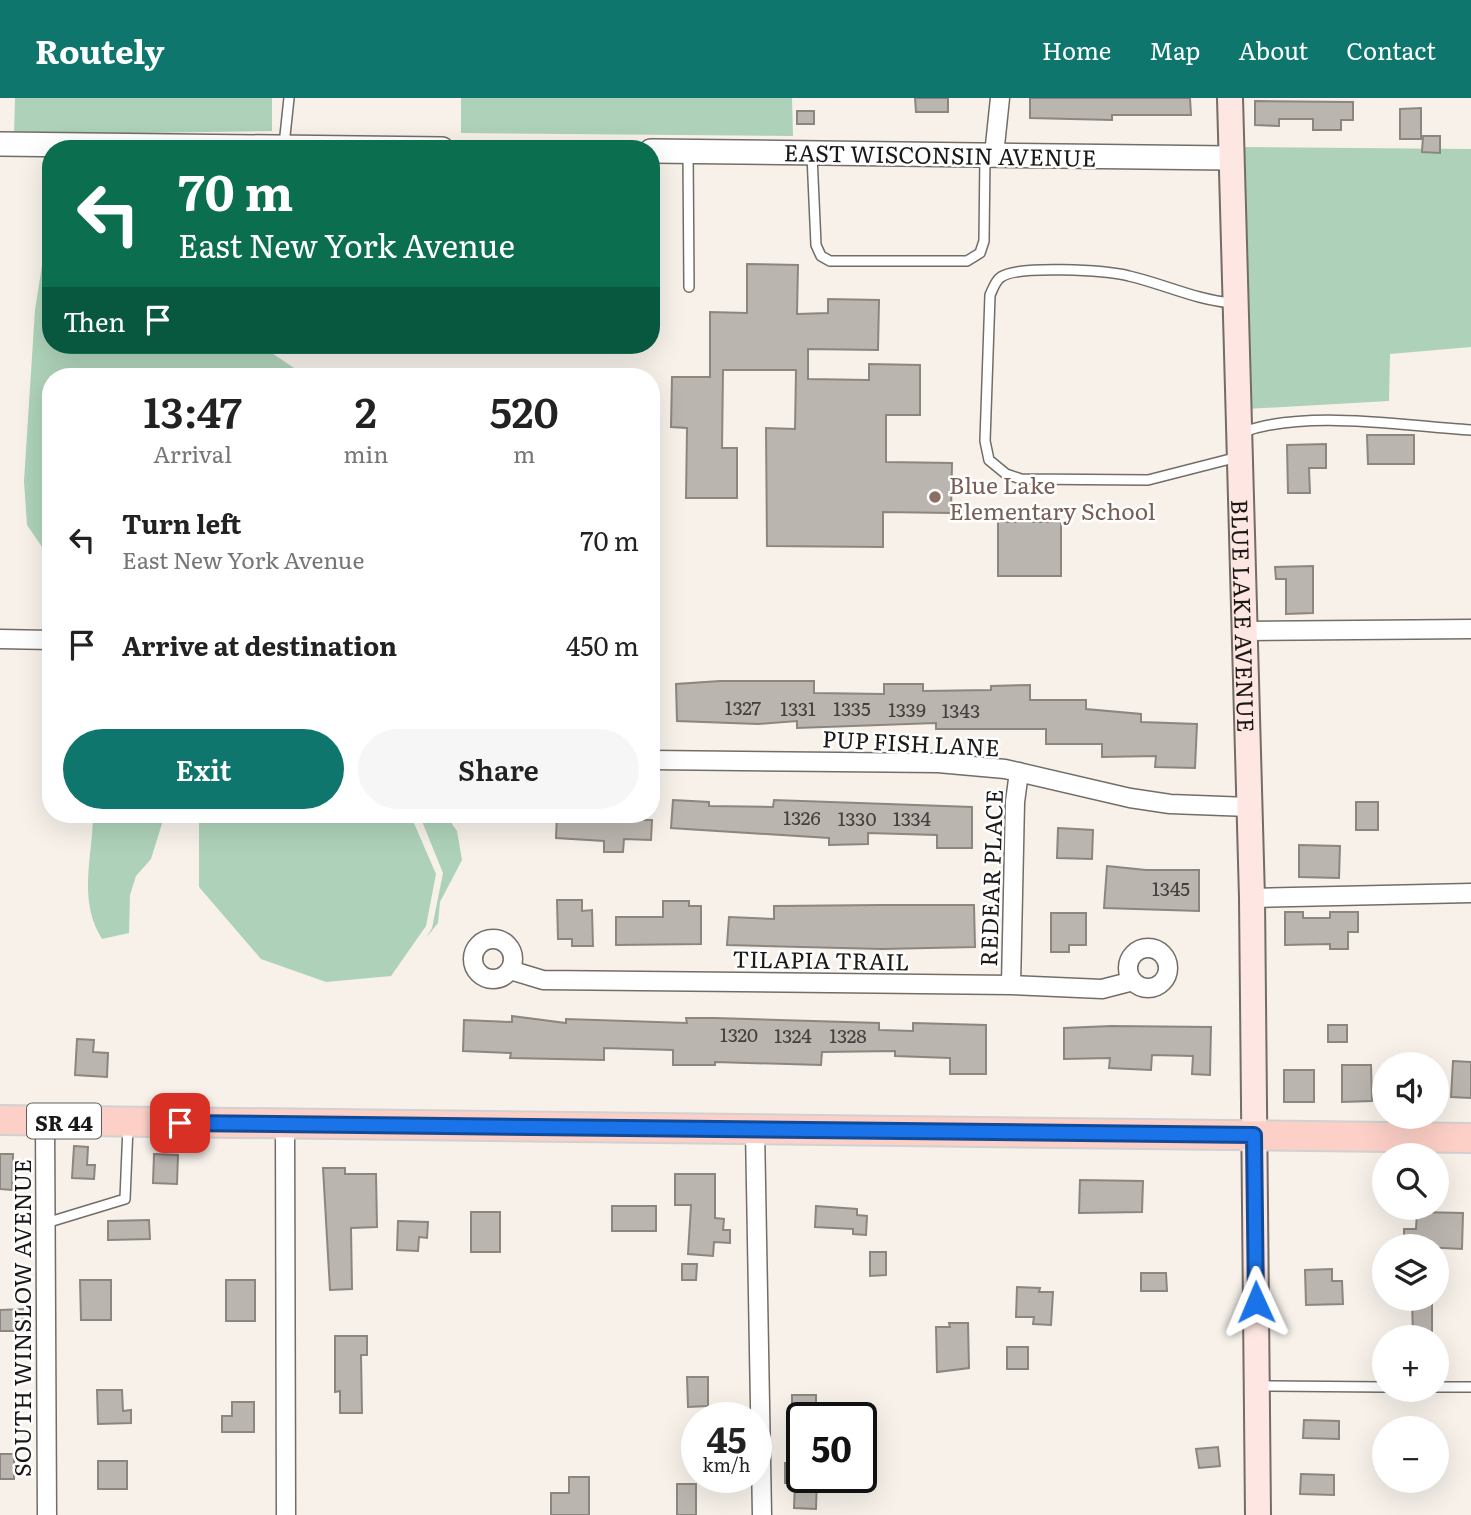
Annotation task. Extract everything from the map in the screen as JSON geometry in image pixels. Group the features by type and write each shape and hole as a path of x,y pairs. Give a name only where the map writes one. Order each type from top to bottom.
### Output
{"main road":[{"name":"BLUE LAKE AVENUE","path":"1230,98 1229,158 1252,898 1258,1515"},
{"name":"SR 44","path":"0,1120 1471,1138"}],"street":[{"path":"989,155 1000,98"},
{"path":"0,144 42,144"},
{"name":"EAST WISCONSIN AVENUE","path":"660,151 1229,158"},
{"path":"1244,631 1471,629"},
{"path":"0,639 42,640"},
{"name":"PUP FISH LANE","path":"660,760 938,763 1018,772 1130,799 1170,804 1249,807"},
{"name":"REDEAR PLACE","path":"1011,985 1014,802 1018,772"},
{"path":"1252,898 1471,893"},
{"name":"TILAPIA TRAIL","path":"510,970 543,980 1011,985 1102,989 1133,981"},
{"name":"SOUTH WINSLOW AVENUE","path":"45,1121 47,1515"},
{"path":"285,1124 286,1515"},
{"path":"755,1129 761,1515"}],"lane":[{"path":"285,140 289,98"},
{"path":"688,152 689,287"},
{"path":"812,153 816,245 821,256 830,261 967,261 979,253 984,241 989,155"},
{"path":"1234,303 1208,301 1126,275 1040,270 1011,272 998,278 990,295 985,441 989,460 999,469 1021,479 1148,480 1239,446 1267,424 1307,420 1471,430"},
{"path":"46,1223 125,1199 128,1122"},
{"path":"1258,1386 1372,1387"},
{"path":"1449,1387 1471,1387"}],"green space":[{"path":"15,98 272,98 272,131 14,135"},
{"path":"461,98 792,98 793,136 461,133"},
{"path":"1244,147 1471,149 1471,347 1390,354 1389,401 1247,409"},
{"path":"42,265 42,354 273,354 294,368 42,368 42,547 27,525 24,481 35,310"},
{"path":"92,823 162,823 151,859 136,876 130,895 129,933 102,939 94,924 88,893"},
{"path":"199,823 414,823 436,874 426,926 391,976 326,982 261,959 199,887"},
{"path":"423,823 451,823 457,831 462,860 440,902 438,923 426,938 432,928 443,873"}],"building":[{"path":"915,98 948,98 948,112 916,112"},
{"path":"1030,98 1190,98 1191,115 1112,115 1112,120 1030,118"},
{"path":"1255,101 1353,102 1353,120 1341,120 1341,130 1313,130 1313,119 1279,119 1279,126 1255,125"},
{"path":"1421,108 1421,139 1400,139 1400,109"},
{"path":"797,111 814,111 814,124 797,124"},
{"path":"1423,136 1440,136 1440,153 1422,152"},
{"path":"747,264 798,265 797,314 828,313 828,299 879,300 878,350 808,349 808,379 869,380 869,364 920,365 920,415 886,415 886,462 952,463 951,513 883,512 883,547 767,546 766,428 795,429 796,370 723,370 722,448 737,448 737,498 686,498 687,428 671,427 672,377 710,377 710,312 747,313"},
{"path":"1367,435 1414,435 1414,464 1368,464"},
{"path":"1326,444 1326,468 1309,468 1310,493 1288,493 1287,445"},
{"path":"998,522 1061,522 1061,576 998,576"},
{"path":"1313,566 1313,613 1286,614 1286,579 1276,579 1275,567"},
{"path":"814,681 814,693 884,694 884,684 923,684 923,691 991,690 991,686 1030,685 1030,700 1086,700 1086,709 1141,714 1141,722 1197,724 1195,768 1155,767 1156,756 1102,757 1102,744 1046,744 1046,729 936,729 936,723 797,728 797,721 758,724 677,721 676,684"},
{"path":"673,800 709,802 709,806 773,807 774,800 972,807 972,848 937,848 937,835 868,833 868,844 829,845 829,838 671,828"},
{"path":"1356,802 1378,802 1378,830 1356,830"},
{"path":"557,823 652,823 651,840 624,839 623,852 604,852 604,841 556,838"},
{"path":"1058,828 1093,830 1092,859 1057,858"},
{"path":"1299,845 1340,846 1339,878 1299,877"},
{"path":"1107,866 1146,870 1199,870 1199,911 1104,908"},
{"path":"557,900 582,900 582,911 592,910 593,946 572,946 572,939 558,939"},
{"path":"663,901 689,901 689,906 701,906 701,944 616,945 616,917 663,917"},
{"path":"974,905 975,947 882,949 727,945 729,917 774,919 774,906"},
{"path":"1285,912 1303,912 1303,918 1330,918 1330,912 1358,912 1358,932 1348,932 1348,949 1330,949 1330,944 1285,945"},
{"path":"1051,913 1086,913 1086,945 1069,945 1069,952 1051,952"},
{"path":"512,1016 566,1023 566,1019 687,1023 686,1018 715,1018 879,1023 879,1030 913,1031 913,1023 986,1025 986,1074 950,1074 950,1058 895,1056 895,1051 822,1052 821,1065 715,1062 715,1065 673,1065 673,1050 604,1048 604,1060 510,1058 511,1053 463,1051 464,1020 512,1022"},
{"path":"1328,1025 1347,1025 1347,1042 1328,1042"},
{"path":"1211,1027 1210,1075 1192,1074 1193,1056 1152,1055 1151,1070 1109,1068 1110,1058 1064,1059 1064,1028"},
{"path":"77,1039 94,1040 93,1052 108,1053 107,1077 75,1075"},
{"path":"1453,1061 1471,1062 1471,1098 1451,1097"},
{"path":"1342,1065 1371,1065 1372,1101 1342,1102"},
{"path":"1284,1070 1314,1070 1314,1102 1284,1102"},
{"path":"74,1146 88,1147 87,1165 95,1165 94,1179 72,1178"},
{"path":"0,1154 13,1154 12,1190 0,1189"},
{"path":"154,1154 178,1155 177,1184 153,1183"},
{"path":"323,1168 345,1168 345,1174 376,1174 377,1227 351,1228 352,1289 330,1290"},
{"path":"675,1174 715,1174 715,1218 724,1219 723,1230 730,1230 730,1243 714,1242 713,1256 688,1254 691,1205 675,1205"},
{"path":"1080,1180 1143,1181 1142,1212 1079,1213"},
{"path":"612,1206 656,1206 656,1231 612,1231"},
{"path":"816,1206 857,1209 857,1215 867,1216 866,1235 853,1234 853,1229 815,1227"},
{"path":"471,1212 500,1212 500,1252 471,1252"},
{"path":"1449,1213 1463,1213 1462,1249 1449,1248 1449,1234 1404,1234 1404,1229 1416,1229 1417,1220 1449,1220"},
{"path":"149,1220 150,1239 108,1240 108,1221"},
{"path":"398,1221 428,1222 427,1238 419,1237 418,1251 397,1250"},
{"path":"870,1252 886,1252 886,1275 870,1276"},
{"path":"682,1264 697,1264 696,1280 682,1280"},
{"path":"1332,1269 1332,1281 1342,1281 1343,1304 1306,1305 1305,1270"},
{"path":"1141,1273 1166,1273 1167,1291 1141,1291"},
{"path":"80,1280 111,1280 111,1320 81,1320"},
{"path":"226,1280 255,1280 255,1321 226,1321"},
{"path":"1017,1287 1040,1288 1039,1292 1053,1292 1051,1325 1033,1324 1034,1317 1016,1317"},
{"path":"23,1309 24,1331 0,1331 0,1310"},
{"path":"1412,1311 1432,1311 1432,1325 1413,1325"},
{"path":"949,1323 968,1323 969,1368 937,1372 936,1327 950,1327"},
{"path":"335,1336 367,1336 367,1355 361,1355 362,1413 340,1413 340,1391 335,1392"},
{"path":"1007,1347 1028,1347 1028,1369 1007,1369"},
{"path":"687,1377 708,1377 708,1402 688,1402"},
{"path":"97,1390 122,1390 123,1411 131,1410 131,1423 98,1424"},
{"path":"792,1395 816,1395 816,1402 792,1402"},
{"path":"232,1402 254,1402 254,1432 222,1432 222,1416 232,1416"},
{"path":"1304,1420 1339,1421 1339,1439 1303,1438"},
{"path":"1218,1447 1220,1466 1199,1468 1196,1449"},
{"path":"0,1454 14,1454 14,1479 0,1479"},
{"path":"98,1461 127,1461 127,1489 98,1489"},
{"path":"1301,1474 1334,1475 1334,1495 1300,1494"},
{"path":"569,1477 589,1477 589,1515 551,1515 551,1493 569,1493"},
{"path":"677,1484 681,1484 681,1493 696,1493 696,1515 677,1515"},
{"path":"795,1493 816,1493 816,1509 794,1508"}],"place":[{"name":"Blue Lake Elementary School","path":"935,497"}],"route":[{"path":"180,1123 1254,1135 1256,1302"}]}
